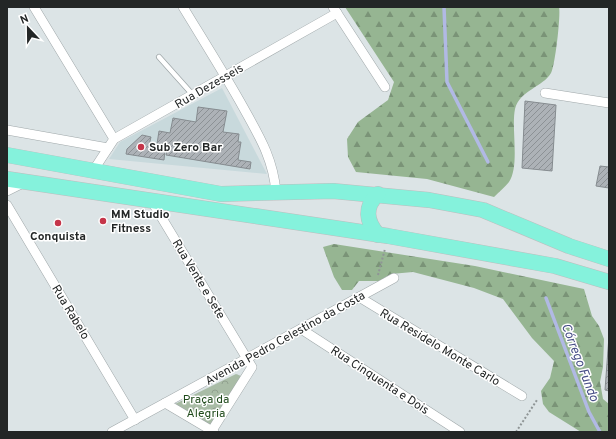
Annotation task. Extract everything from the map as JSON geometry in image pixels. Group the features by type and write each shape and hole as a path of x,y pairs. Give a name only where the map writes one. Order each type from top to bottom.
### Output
{"main road":[{"path":"7,155 221,194 333,190 378,194 483,210 569,246 609,259"},
{"path":"7,178 25,182 383,236 555,266 609,282"},
{"path":"378,194 369,206 367,216 370,226 383,236"}],"street":[{"path":"34,7 114,139"},
{"path":"183,7 226,77 270,157 276,192"},
{"path":"335,10 386,87"},
{"name":"Rua Dezesseis","path":"93,171 114,139 226,77 335,10"},
{"path":"545,93 609,103"},
{"path":"7,130 108,148"},
{"path":"7,191 25,182"},
{"name":"Rua Vente e Sete","path":"151,200 247,358"},
{"name":"Rua Rabelo","path":"7,205 135,420"},
{"name":"Avenida Pedro Celestino da Costa","path":"112,432 394,278"},
{"name":"Rua Residelo Monte Carlo","path":"359,297 522,396"},
{"name":"Rua Cinquenta e Dois","path":"301,329 460,432"},
{"path":"165,403 213,432 252,367 247,358"}],"lane":[{"path":"159,57 193,95"}],"path":[{"path":"375,288 383,236"},
{"path":"516,432 537,400"}],"shaded area":[{"path":"222,88 267,174 109,159 120,142"}],"green space":[{"path":"345,7 559,7 556,51 553,69 543,82 522,97 515,109 514,167 509,182 494,197 427,179 356,172 348,157 347,139 358,122 388,100 394,82"},
{"path":"334,244 475,266 584,289 592,316 599,326 604,339 603,367 600,382 603,399 609,404 609,432 581,432 549,412 543,404 541,391 550,378 554,361 532,338 503,299 474,288 413,272 391,274 379,281 359,281 352,290 342,290 334,277 323,247"},
{"name":"Praça da Alegria","path":"236,374 241,376 212,427 175,404"}],"building":[{"path":"525,101 556,105 552,171 522,168"},
{"path":"198,107 227,111 223,132 239,134 238,142 241,142 238,160 251,162 250,169 166,155 168,145 157,144 159,131 170,133 173,118 196,122"},
{"name":"Sub Zero Bar","path":"142,135 151,137 149,145 154,145 153,148 165,150 164,160 126,154 127,149"},
{"path":"600,166 609,167 609,188 596,186"},
{"path":"609,336 609,391 605,390"}],"waterway":[{"name":"Córrego Fundo","path":"444,7 447,82 488,162"},
{"name":"Córrego Fundo","path":"546,298 589,412 600,432"}],"place":[{"name":"Sub Zero Bar","path":"141,147"},
{"name":"MM Studio Fitness","path":"103,221"},
{"name":"Conquista","path":"58,223"}]}
